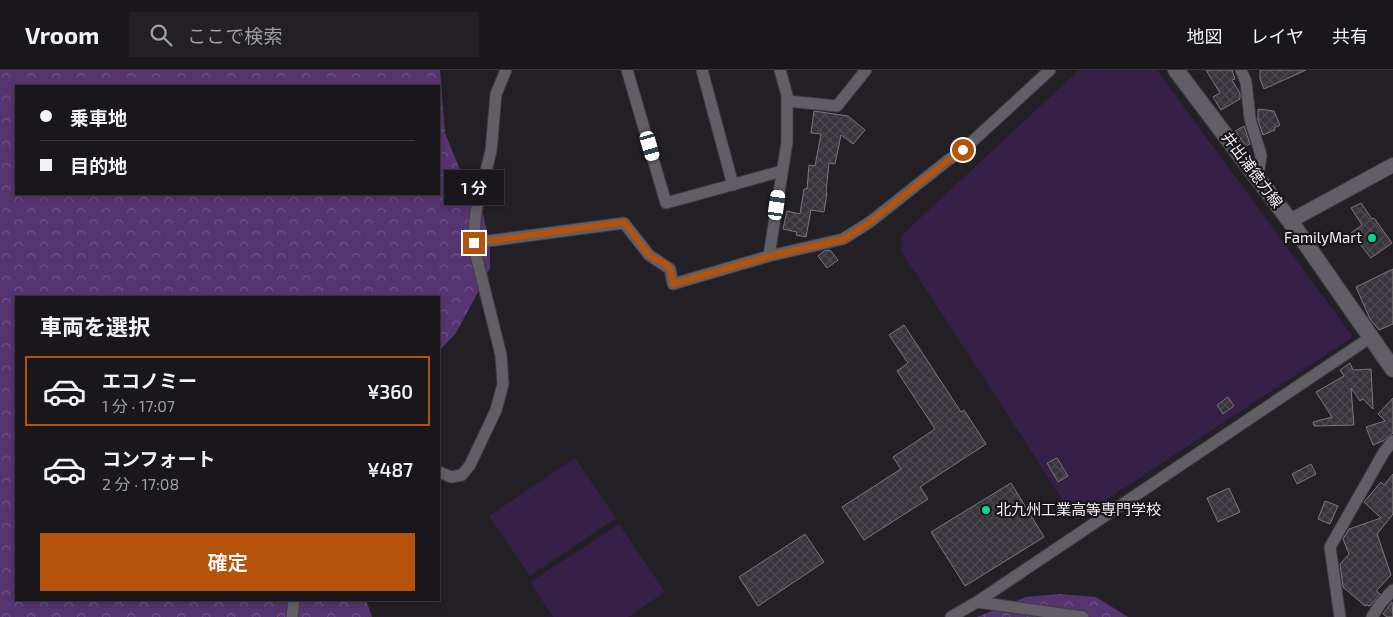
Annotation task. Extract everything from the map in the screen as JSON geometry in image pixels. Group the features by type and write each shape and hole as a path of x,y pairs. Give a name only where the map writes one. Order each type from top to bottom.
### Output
{"main road":[{"name":"井出浦徳力線","path":"1176,70 1290,221 1393,369"}],"street":[{"path":"440,472 451,477 462,475 470,465 496,410 503,384 501,355 474,243 476,212 491,151 496,94 506,70"},
{"path":"628,70 666,203 782,171"},
{"path":"702,70 733,185"},
{"path":"770,256 787,142 787,101 780,70"},
{"path":"787,101 837,106 866,70"},
{"path":"474,243 624,222 649,255 664,263 670,269 673,284 770,256 844,239 870,222 963,150 1050,70"},
{"path":"1241,70 1246,82 1250,120 1261,155 1258,178"},
{"path":"1290,221 1393,165"},
{"path":"951,617 977,602 1371,336"},
{"path":"1340,617 1330,547 1384,452 1393,441"},
{"path":"1372,617 1393,590"},
{"path":"292,617 294,601"},
{"path":"977,602 1083,617"}],"shaded area":[{"path":"1079,70 1157,70 1353,337 1076,520 901,251 902,235"},
{"path":"575,458 616,518 530,576 489,516"},
{"path":"619,524 665,592 628,617 553,617 530,582"}],"green space":[{"path":"0,70 440,70 445,133 467,187 482,210 490,244 490,268 456,333 440,350 440,296 15,296 15,601 366,601 372,617 0,617"},
{"path":"1059,594 1096,597 1128,617 977,617 1026,597"}],"building":[{"path":"1206,70 1232,70 1235,79 1232,80 1240,93 1240,99 1221,110 1213,97 1220,93"},
{"path":"1260,70 1306,70 1264,89 1260,79"},
{"path":"1258,109 1274,111 1280,125 1274,128 1275,130 1263,135 1258,120"},
{"path":"814,111 848,116 865,130 853,144 841,135 835,164 829,163 824,212 811,210 806,237 796,235 797,232 783,229 787,211 800,214 804,189 807,189 809,165 815,166 821,134 811,133"},
{"path":"1244,126 1250,144 1246,146 1235,131"},
{"name":"FamilyMart","path":"1361,203 1392,243 1371,258 1351,233 1362,225 1351,208"},
{"path":"830,250 838,260 827,268 818,256 824,251"},
{"path":"1393,269 1393,324 1379,330 1370,319 1356,287"},
{"path":"904,325 961,412 964,410 986,444 920,487 928,499 864,540 842,507 901,469 893,457 935,429 897,371 908,363 889,335"},
{"path":"1350,363 1353,370 1371,369 1373,409 1363,399 1360,401 1351,388 1354,425 1314,426 1313,422 1332,417 1316,392 1344,376 1340,370"},
{"path":"1228,397 1234,406 1223,414 1217,405"},
{"path":"1393,398 1393,433 1383,441 1373,445 1366,427 1385,421 1378,414"},
{"path":"1057,458 1068,476 1058,482 1047,463"},
{"path":"1311,464 1316,474 1297,484 1292,474"},
{"path":"1393,474 1393,514 1377,534 1391,575 1377,590 1380,594 1370,606 1365,606 1343,587 1340,564 1349,554 1343,539 1349,529 1381,518 1364,502 1381,482 1384,485"},
{"path":"1011,483 1044,537 965,586 931,532"},
{"path":"1229,488 1240,512 1218,522 1207,498"},
{"path":"1325,501 1338,506 1330,524 1318,519"},
{"path":"805,534 824,562 758,606 739,577"},
{"path":"1392,602 1393,617 1387,617 1383,614"}],"place":[{"name":"FamilyMart","path":"1372,238"},
{"name":"北九州工業高等専門学校","path":"986,510"}],"route":[{"path":"474,243 624,222 649,255 664,263 670,269 673,284 770,256 844,239 870,222 963,150"}]}
